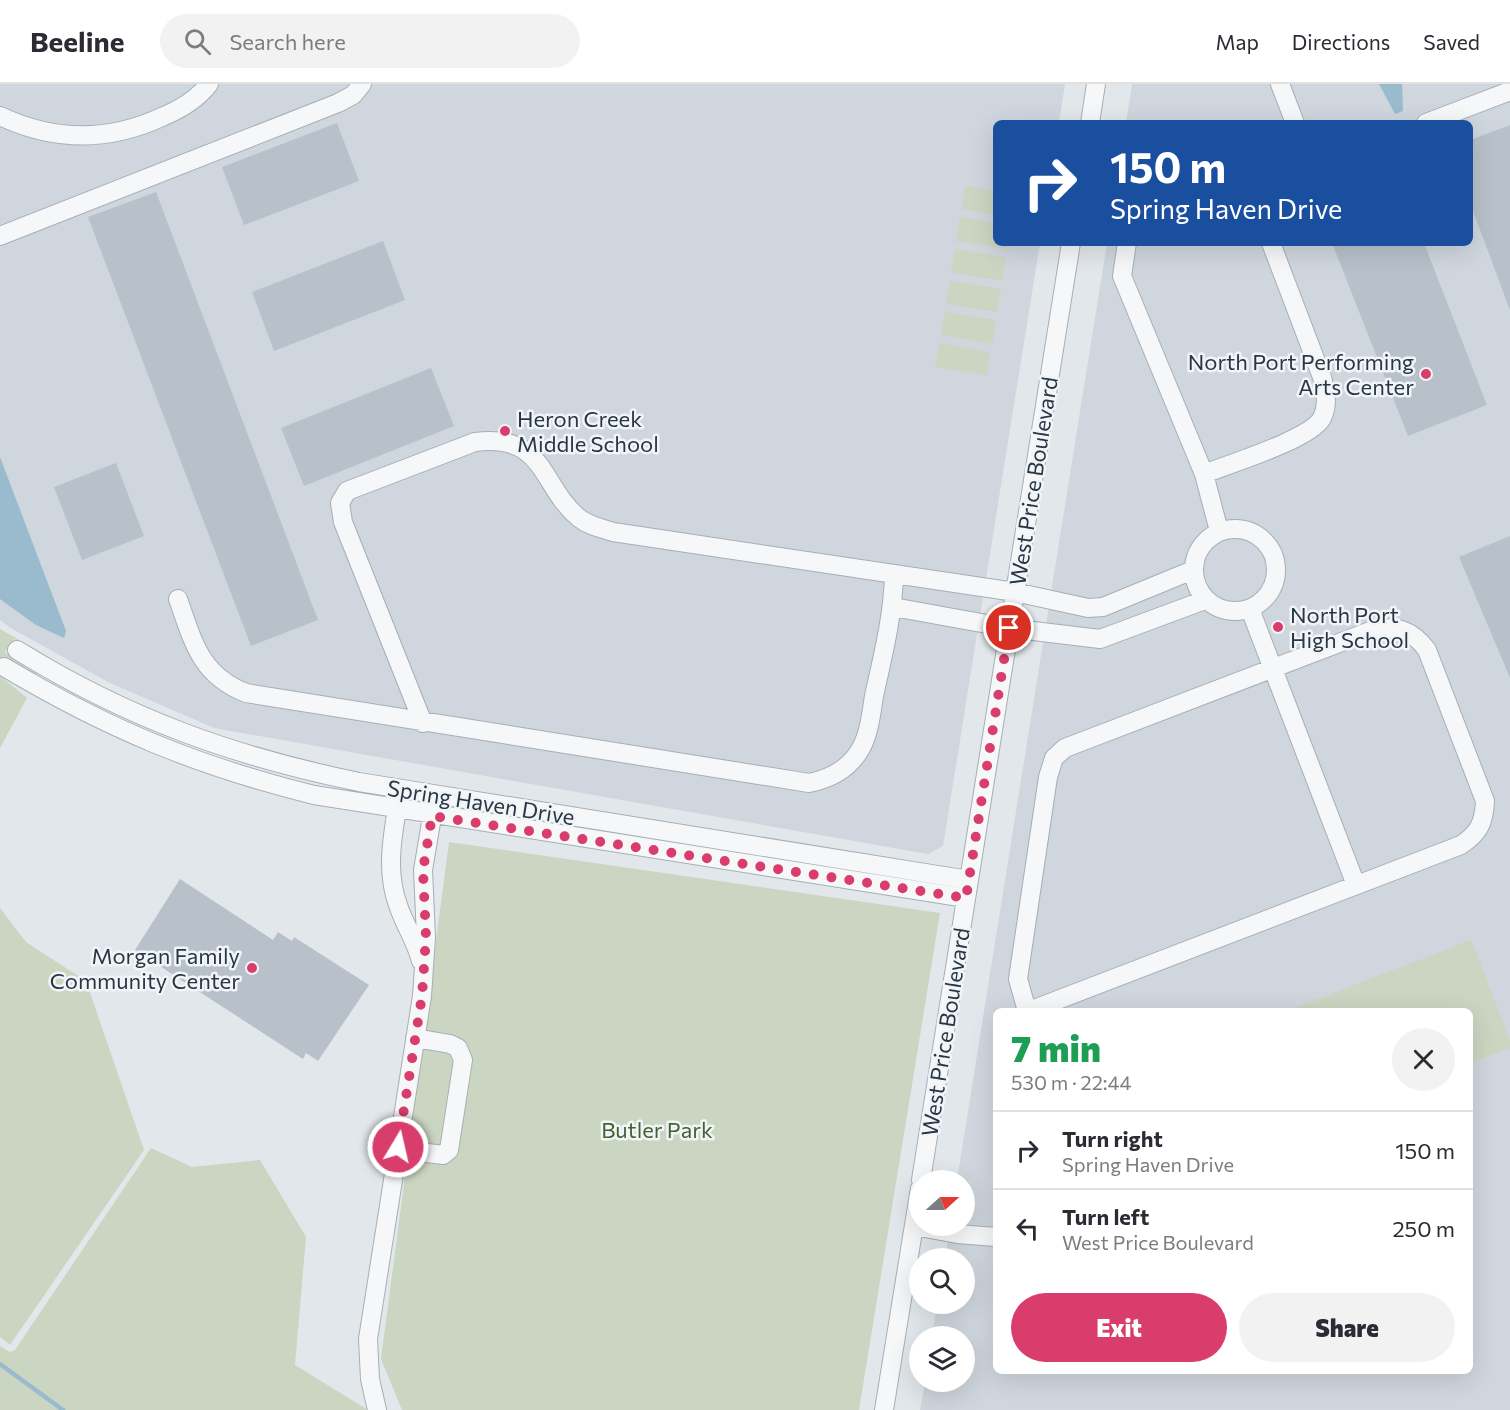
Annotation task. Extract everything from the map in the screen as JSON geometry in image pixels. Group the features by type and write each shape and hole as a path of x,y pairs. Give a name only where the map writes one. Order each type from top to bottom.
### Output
{"street":[{"path":"0,116 53,134 79,137 111,135 135,128 178,110 209,84"},
{"path":"0,236 338,103 352,95 362,84"},
{"path":"1090,120 1096,84"},
{"path":"1280,84 1294,120"},
{"path":"1434,120 1510,91"},
{"name":"West Price Boulevard","path":"923,1170 1071,246"},
{"path":"1127,246 1122,276 1204,474 1219,531"},
{"path":"1204,474 1307,434 1321,418 1327,398 1322,377 1272,246"},
{"path":"423,723 344,522 340,503 347,491 460,446 490,440 519,448 540,464 579,518 591,525 613,532 1015,592 1088,608 1103,607 1193,570"},
{"path":"1235,529 1251,532 1265,541 1274,555 1276,571 1273,587 1264,600 1250,609 1234,612 1219,609 1205,600 1196,586 1193,570 1196,554 1206,540 1219,531 1235,529"},
{"path":"178,599 204,663 228,686 246,693 796,782 822,781 833,777 851,762 865,741 893,607 894,574"},
{"path":"893,607 1009,628 1082,639 1100,639 1205,600"},
{"path":"1103,607 1113,634"},
{"path":"1250,609 1356,885"},
{"path":"1027,1008 1018,979 1048,777 1054,758 1065,748 1272,667 1389,627 1406,630 1417,638 1427,650 1485,801 1484,821 1474,836 1461,845 1036,1008"},
{"name":"Spring Haven Drive","path":"16,650 57,675 162,726 215,746 300,770 969,880"},
{"name":"Spring Haven Drive","path":"4,667 47,693 150,744 209,766 314,795 432,816 966,898"},
{"path":"400,788 391,858 392,884 397,904 418,948 424,972"},
{"path":"377,1410 370,1379 368,1339 424,972 426,937 423,870 435,794"},
{"path":"397,1149 443,1155 449,1150 453,1128 463,1060 458,1048 415,1038"},
{"path":"975,1235 993,1237"},
{"path":"884,1410 912,1236"}],"shaded area":[{"name":"Heron Creek Middle School","path":"0,84 1065,84 1059,120 993,120 993,246 1040,246 943,846 928,854 214,728 110,683 0,620"},
{"name":"North Port High School","path":"1132,84 1510,84 1510,1410 920,1410 923,1392 975,1392 975,1326 934,1326 935,1314 975,1314 975,1248 947,1248 948,1236 975,1236 975,1170 959,1170 1107,246 1473,246 1473,120 1126,120"}],"green space":[{"path":"965,186 993,191 993,214 962,209"},
{"path":"960,217 993,222 993,246 1008,246 1008,249 956,241"},
{"path":"955,249 1006,257 1002,281 951,272"},
{"path":"950,281 1001,289 997,312 946,304"},
{"path":"945,312 996,320 992,344 941,335"},
{"path":"939,343 990,352 987,375 935,367"},
{"path":"0,629 49,657 48,659 15,639 5,652 38,672 35,676 2,657 0,660"},
{"path":"0,676 27,698 0,748"},
{"name":"Butler Park","path":"449,842 940,913 859,1410 402,1410 381,1359"},
{"path":"0,908 26,942 86,981 144,1150 10,1345 0,1337"},
{"path":"1471,940 1510,1040 1510,1048 1473,1062 1473,1008 1295,1008"},
{"path":"151,1148 192,1167 260,1160 306,1237 295,1365 368,1410 0,1410 0,1346 10,1352 15,1350"}],"water":[{"path":"1379,84 1402,84 1403,111 1395,114"},
{"path":"0,457 66,631 64,638 36,625 0,599"}],"building":[{"path":"337,123 359,181 244,225 222,167"},
{"path":"1510,125 1510,310 1473,211 1473,139"},
{"path":"156,192 318,620 251,646 88,217"},
{"path":"383,241 405,300 274,351 252,292"},
{"path":"1333,246 1425,246 1487,405 1408,436"},
{"path":"431,368 454,426 304,486 281,428"},
{"path":"116,463 144,536 82,560 54,487"},
{"path":"1510,536 1510,678 1459,557"},
{"name":"Morgan Family Community Center","path":"180,879 273,940 278,932 292,941 294,937 369,985 318,1061 306,1053 303,1059 135,950"}],"waterway":[{"path":"0,1364 63,1410"}],"place":[{"name":"North Port Performing Arts Center","path":"1426,374"},
{"name":"Heron Creek Middle School","path":"505,431"},
{"name":"North Port High School","path":"1278,627"},
{"name":"Morgan Family Community Center","path":"252,968"}],"route":[{"path":"398,1147 422,996 426,937 423,870 432,816 741,865 790,869 966,898 1009,628"}]}
